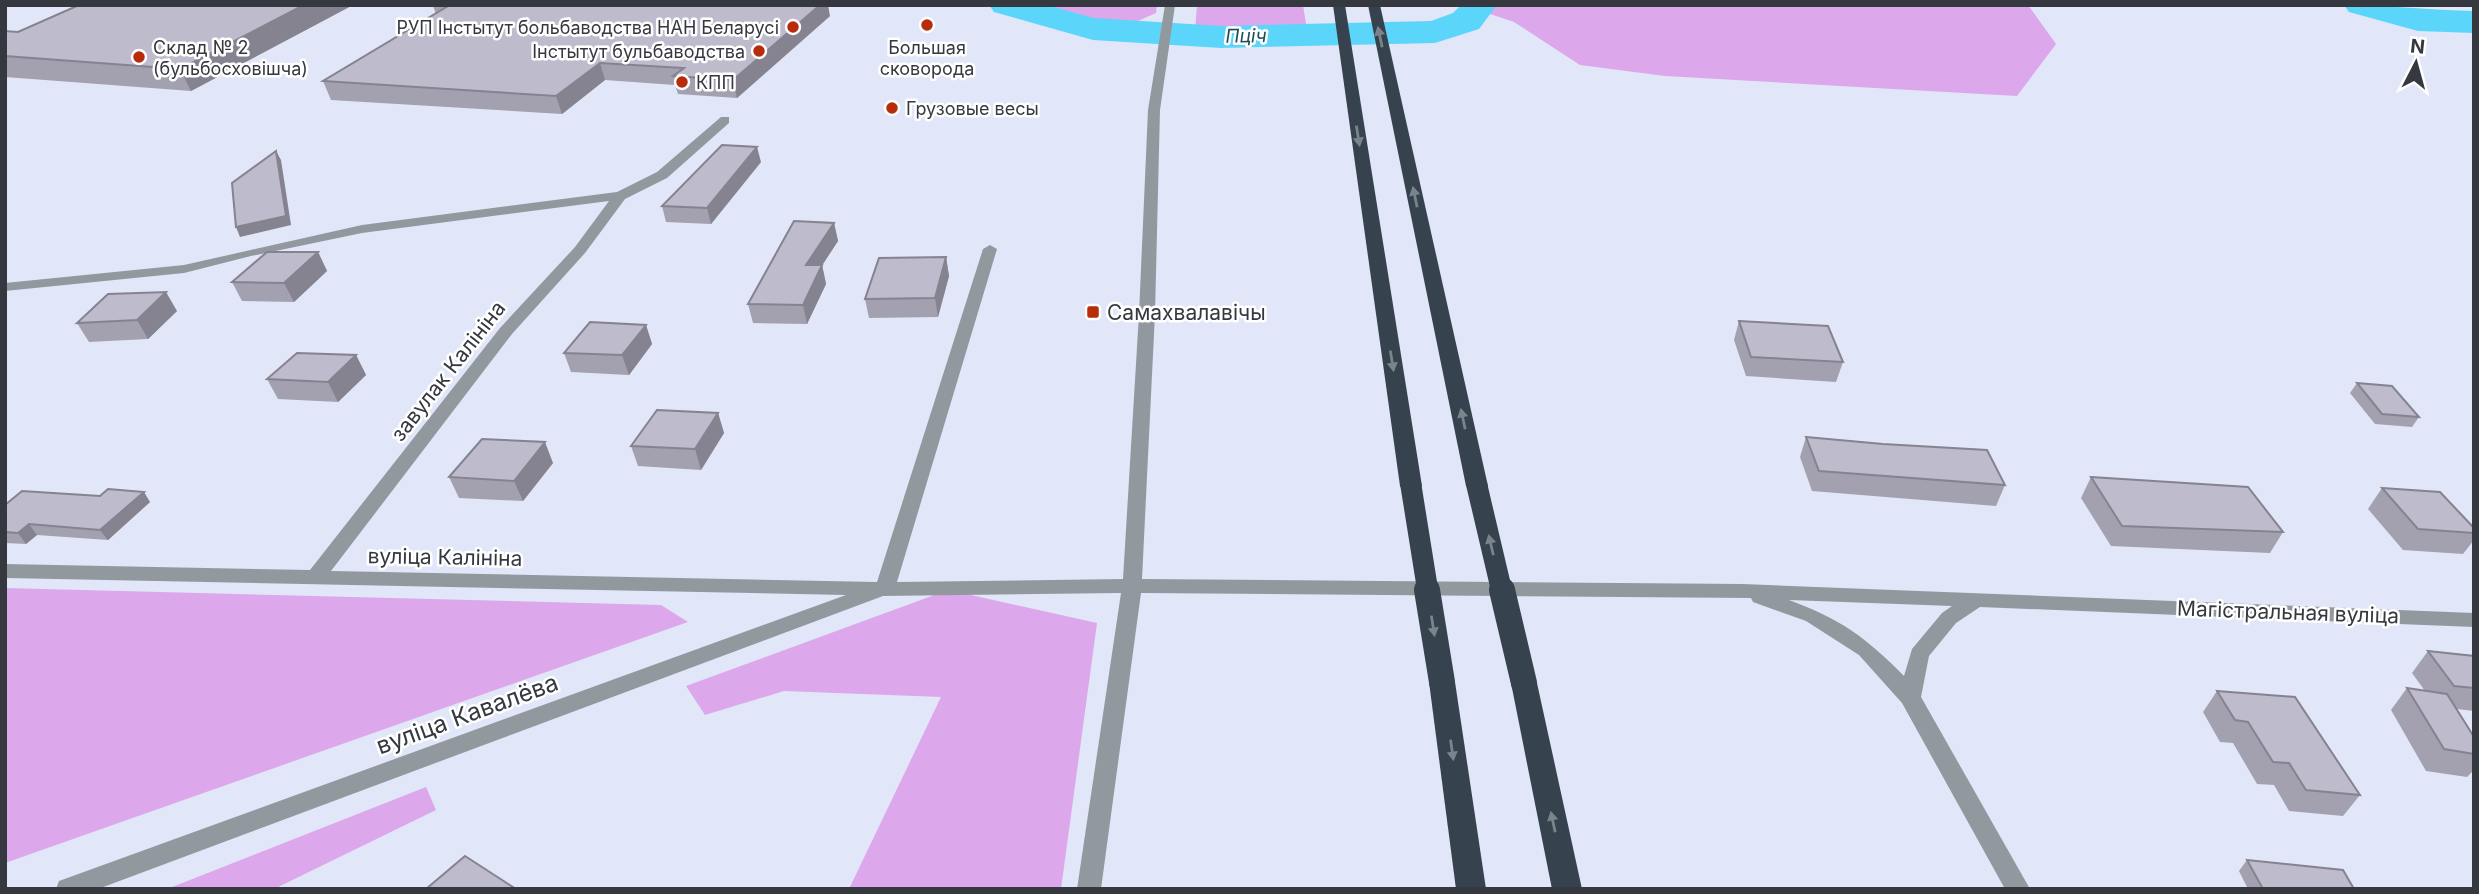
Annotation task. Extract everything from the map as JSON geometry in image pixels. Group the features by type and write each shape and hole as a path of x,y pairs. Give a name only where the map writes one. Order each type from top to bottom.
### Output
{"highway":[{"path":"1339,5 1471,889"},
{"path":"1374,5 1567,889"}],"street":[{"path":"1089,889 1132,586 1147,314 1154,110 1170,10"},
{"path":"5,287 184,269 250,251 362,229 620,196 662,175 725,120"},
{"name":"завулак Калініна","path":"315,578 506,331 580,250 620,196"},
{"path":"885,589 990,249"},
{"name":"вуліца Калініна","path":"5,571 715,583 885,589 1132,586 1743,591"},
{"name":"вуліца Кавалёва","path":"68,889 885,589"},
{"path":"1743,591 1813,616 1866,650 1910,697 2018,889"},
{"name":"Магістральная вуліца","path":"1743,591 2474,620"},
{"path":"1910,697 1919,654 1949,618 1977,600"}],"shaded area":[{"path":"1047,5 1157,5 1156,13 1129,25 1077,19"},
{"path":"1197,5 1303,5 1307,30 1223,34 1195,31"},
{"path":"1463,5 2028,5 2056,44 2017,96 1665,76 1580,65 1514,22"},
{"path":"5,588 661,605 688,622 5,863"},
{"path":"948,590 1097,623 1061,889 849,889 941,697 784,691 705,715 686,686"},
{"path":"426,787 436,810 274,889 167,889"}],"building":[{"path":"79,5 304,5 180,69 5,56 5,31 18,32"},
{"path":"433,5 820,5 733,80 673,76 684,68 600,63 556,96 323,81 448,6"},
{"path":"722,145 757,147 707,208 662,206"},
{"path":"276,151 286,216 236,227 232,183"},
{"path":"794,221 834,223 806,265 822,265 803,305 748,304"},
{"path":"267,252 318,252 284,283 232,282"},
{"path":"946,257 935,298 865,299 879,258"},
{"path":"166,292 137,320 77,323 108,294"},
{"path":"1739,321 1828,326 1843,362 1751,357"},
{"path":"590,322 646,325 622,355 564,353"},
{"path":"297,353 356,355 328,382 267,379"},
{"path":"2357,383 2392,386 2419,417 2382,414"},
{"path":"657,410 718,413 695,449 631,446"},
{"path":"1806,437 1987,450 2005,485 1819,471"},
{"path":"482,439 545,442 514,481 449,477"},
{"path":"2091,477 2248,487 2283,532 2122,526"},
{"path":"2382,488 2440,492 2474,528 2474,533 2418,529"},
{"path":"108,489 144,492 100,530 29,524 18,533 5,532 5,505 22,491 100,496"},
{"path":"2428,651 2474,656 2474,688 2454,686"},
{"path":"2407,688 2447,694 2474,737 2474,754 2444,749"},
{"path":"2217,691 2295,697 2360,795 2306,790 2289,763 2273,762 2248,722 2235,720"},
{"path":"465,856 516,889 426,889"},
{"path":"2247,860 2343,870 2354,889 2263,889"}],"waterway":[{"name":"Пціч","path":"1006,5 1093,29 1221,37 1435,32 1466,21 1480,5"},
{"name":"Пціч","path":"2361,5 2418,20 2474,22"}],"place":[{"name":"Большая сковорода","path":"927,25"},
{"name":"РУП Інстытут больбаводства НАН Беларусі","path":"793,27"},
{"name":"Інстытут бульбаводства","path":"759,51"},
{"name":"Склад № 2 (бульбосховішча)","path":"139,57"},
{"name":"КПП","path":"682,82"},
{"name":"Грузовые весы","path":"892,108"},
{"name":"Самахвалавічы","path":"1093,312"}]}
